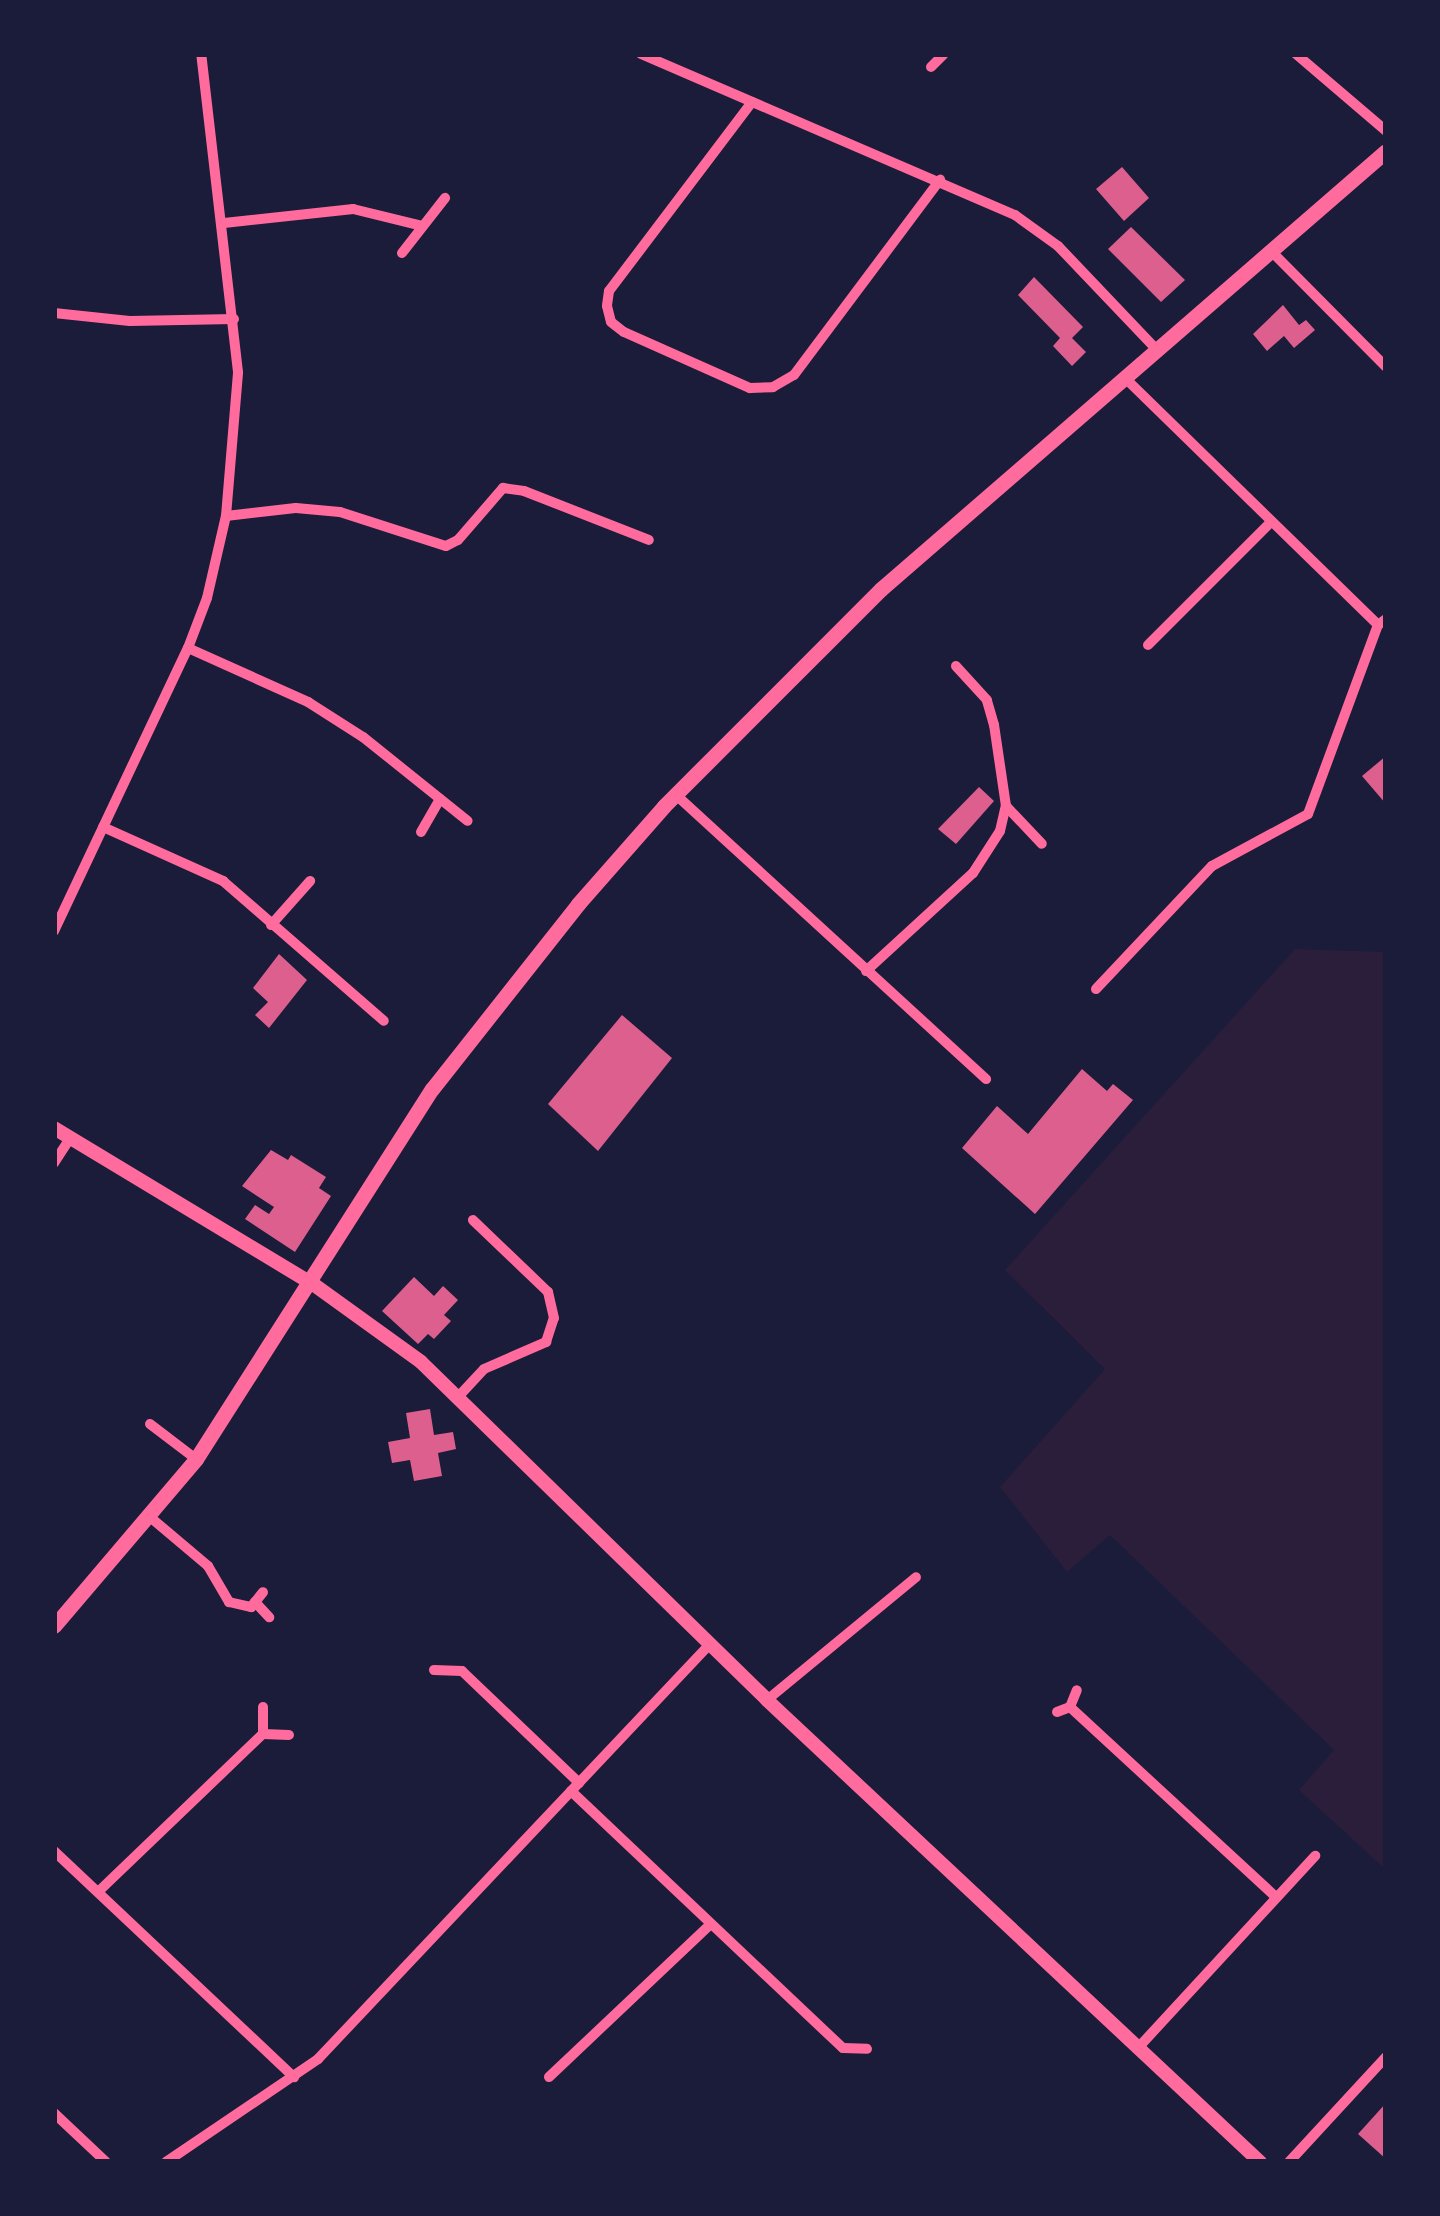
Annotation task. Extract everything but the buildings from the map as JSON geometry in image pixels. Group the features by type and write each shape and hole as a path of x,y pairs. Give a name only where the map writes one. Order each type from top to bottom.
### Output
{"main road":[{"path":"54,1626 196,1459 313,1284 432,1089 578,904 675,794 948,529 1386,151"}],"street":[{"path":"54,931 188,648 207,598 226,516 237,434 235,319 201,54"},
{"path":"640,54 940,180 1040,230 1156,349"},
{"path":"931,67 944,54"},
{"path":"1296,54 1386,130"},
{"path":"752,102 608,291 607,306 611,322 624,332 751,388 773,387 794,375 940,180"},
{"path":"402,253 445,198"},
{"path":"224,224 353,209 422,226"},
{"path":"1270,251 1386,367"},
{"path":"54,313 130,321 235,319"},
{"path":"1096,989 1212,866 1307,814 1382,622 1269,524 1124,377"},
{"path":"226,516 319,509 446,545 458,540 503,488 524,490 649,540"},
{"path":"1148,645 1269,524"},
{"path":"188,648 308,702 468,821"},
{"path":"866,971 973,873 1000,831 1006,806 987,700 956,666"},
{"path":"675,794 986,1079"},
{"path":"421,832 440,799"},
{"path":"1006,806 1042,844"},
{"path":"103,827 223,880 384,1021"},
{"path":"271,925 310,881"},
{"path":"54,1128 313,1284 421,1362 767,1700 1260,2162"},
{"path":"54,1163 71,1138"},
{"path":"458,1397 484,1369 546,1342 554,1318 548,1292 473,1220"},
{"path":"149,1424 196,1459"},
{"path":"150,1517 208,1566 229,1602 244,1608 259,1597 269,1617"},
{"path":"767,1700 916,1576"},
{"path":"173,2160 317,2059 710,1645"},
{"path":"434,1670 461,1671 710,1924 843,2048 867,2049"},
{"path":"1077,1690 1064,1709 1276,1898"},
{"path":"262,1707 263,1734"},
{"path":"99,1891 263,1734 289,1735"},
{"path":"54,1851 294,2077"},
{"path":"1137,2049 1315,1856"},
{"path":"549,2077 710,1924"},
{"path":"1289,2162 1386,2057"},
{"path":"54,2113 106,2162"}],"shaded area":[{"path":"1295,949 1386,952 1386,1870 1299,1790 1334,1750 1110,1535 1067,1572 1000,1487 1105,1369 1005,1270"}]}
